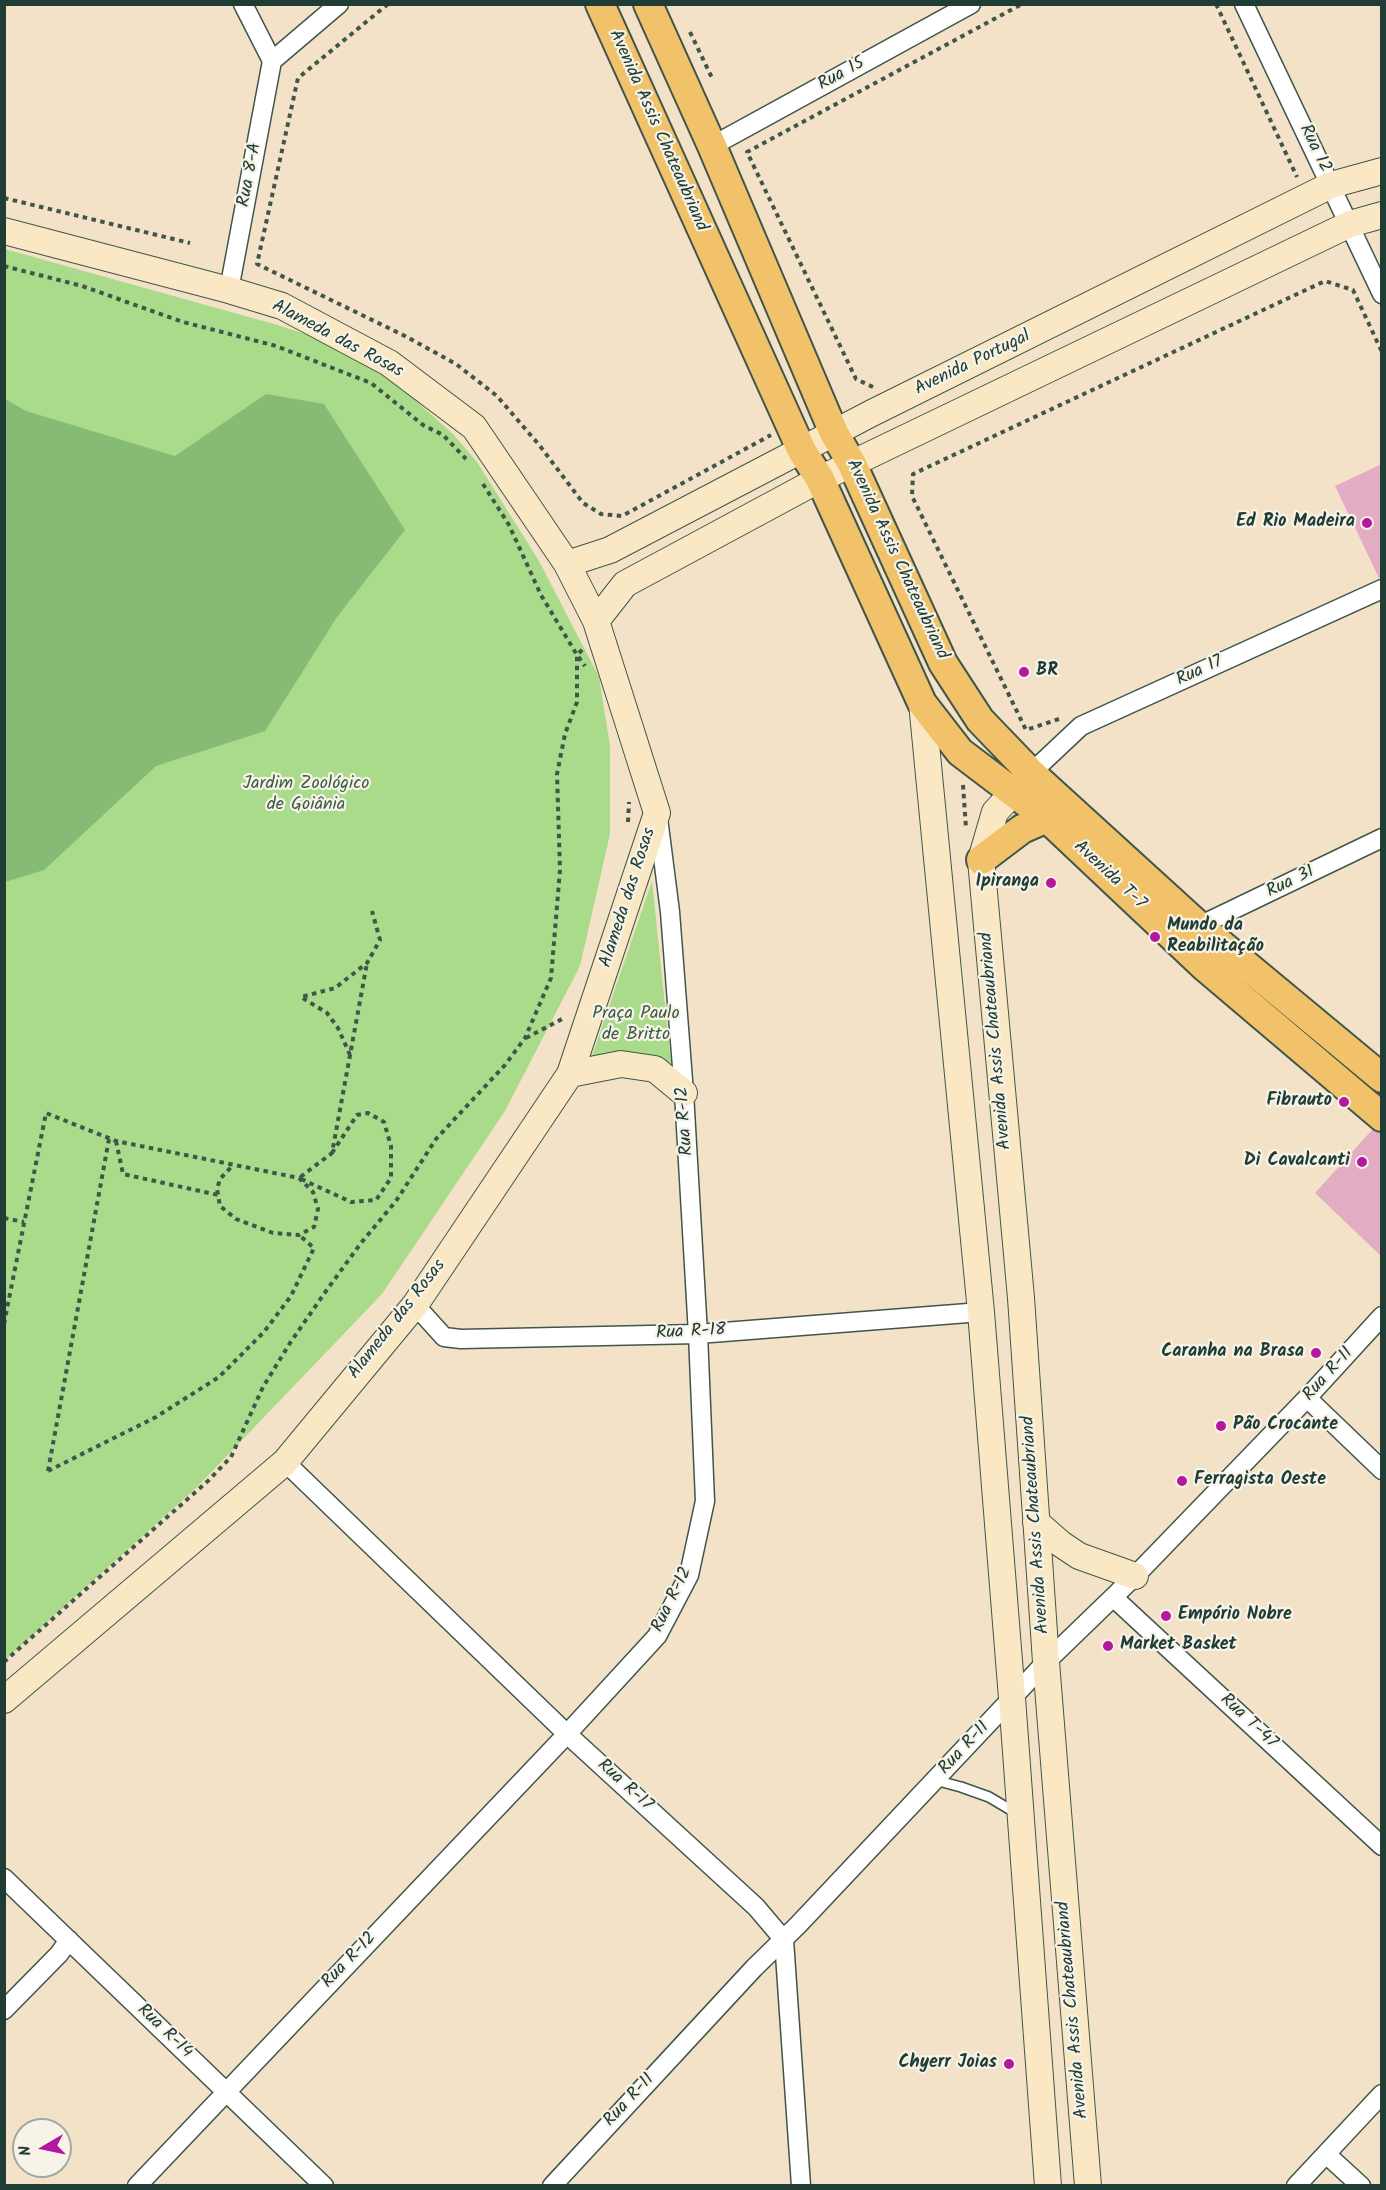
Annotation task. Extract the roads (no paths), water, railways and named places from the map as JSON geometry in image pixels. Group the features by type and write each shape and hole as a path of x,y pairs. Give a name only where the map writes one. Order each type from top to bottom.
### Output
{"main road":[{"name":"Avenida Assis Chateaubriand","path":"600,4 802,451 820,479 922,703 981,1312 1048,2186"},
{"name":"Avenida Assis Chateaubriand","path":"648,4 712,146 834,433 852,464 943,663 1022,783 995,812 981,860 1021,1298 1046,1662 1088,2186"},
{"name":"Avenida Portugal","path":"567,564 610,550 834,433 1331,185 1382,171"},
{"name":"Avenida Portugal","path":"598,626 625,584 820,479 1350,224 1382,215"},
{"name":"Alameda das Rosas","path":"4,231 282,306 389,363 474,427 567,564 598,626 657,813 570,1074 415,1305 285,1462 4,1700"},
{"path":"610,550 616,573 625,584"},
{"name":"Avenida T-7","path":"922,703 960,752 1022,783 1382,1078"},
{"name":"Avenida T-7","path":"1022,783 1047,818 1205,967 1382,1117"},
{"path":"981,860 1022,829 1047,818"},
{"path":"570,1074 621,1064 655,1069 684,1093"},
{"path":"1036,1522 1079,1556 1135,1576"}],"street":[{"path":"243,4 272,61 339,4"},
{"name":"Rua 15","path":"712,146 971,4"},
{"name":"Rua 12","path":"1244,4 1382,294"},
{"name":"Rua 8-A","path":"229,290 272,61"},
{"name":"Rua 17","path":"1022,783 1081,726 1382,589"},
{"name":"Rua R-12","path":"137,2186 567,1734 657,1636 689,1575 705,1501 698,1334 684,1093 670,912 657,813"},
{"name":"Rua 31","path":"1199,926 1382,838"},
{"name":"Rua R-18","path":"415,1305 444,1337 461,1339 698,1334 981,1312"},
{"name":"Rua R-11","path":"552,2186 754,1968 784,1940 1046,1662 1114,1598 1307,1398 1382,1316"},
{"path":"1307,1398 1382,1470"},
{"name":"Rua R-17","path":"285,1462 567,1734 756,1907 784,1940"},
{"name":"Rua T-47","path":"1114,1598 1382,1846"},
{"name":"Rua R-14","path":"4,1878 324,2186"},
{"path":"4,2010 59,1954 69,1940"},
{"path":"784,1940 801,2186"},
{"path":"1296,2186 1382,2094"},
{"path":"1326,2154 1361,2186"}],"lane":[{"path":"935,1780 989,1797 1021,1816"}],"place":[{"name":"Ed Rio Madeira","path":"1367,523"},
{"name":"BR","path":"1024,672"},
{"name":"Ipiranga","path":"1051,883"},
{"name":"Mundo da Reabilitação","path":"1155,937"},
{"name":"Fibrauto","path":"1344,1102"},
{"name":"Di Cavalcanti","path":"1362,1162"},
{"name":"Caranha na Brasa","path":"1316,1353"},
{"name":"Pão Crocante","path":"1221,1426"},
{"name":"Ferragista Oeste","path":"1182,1481"},
{"name":"Empório Nobre","path":"1166,1616"},
{"name":"Market Basket","path":"1108,1646"},
{"name":"Chyerr Joias","path":"1009,2064"}],"park label":[{"name":"Jardim Zoológico de Goiânia","path":"306,795"},
{"name":"Praça Paulo de Britto","path":"636,1025"}]}
